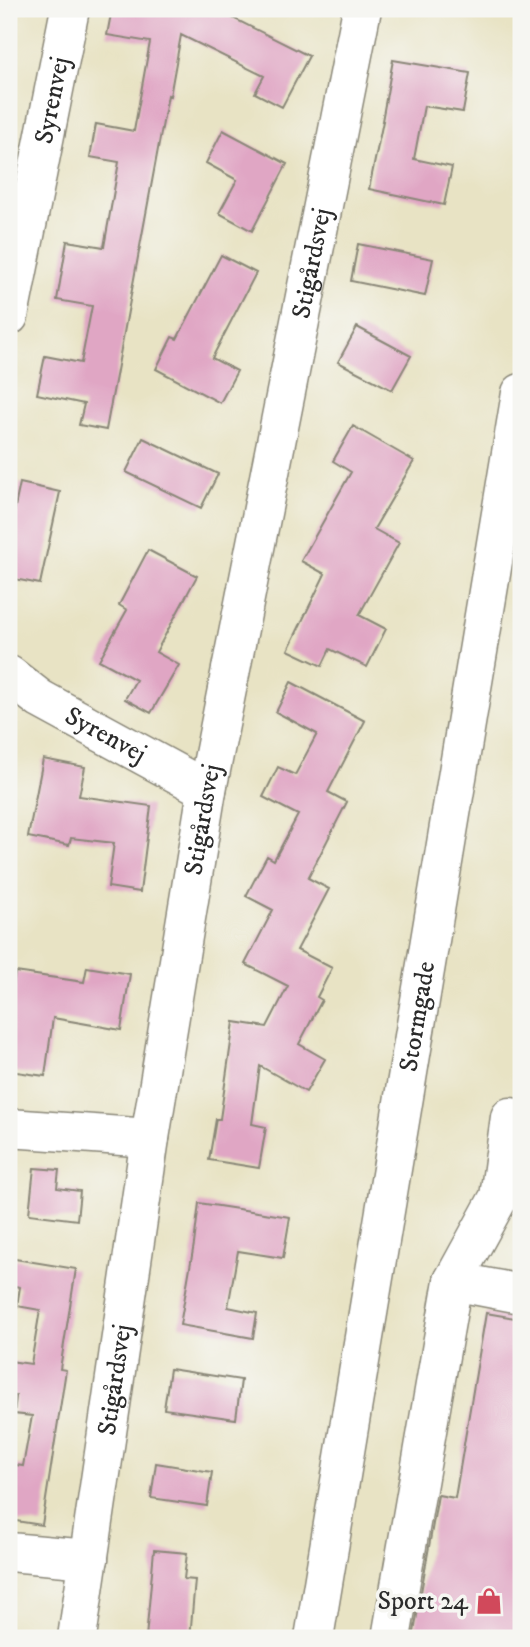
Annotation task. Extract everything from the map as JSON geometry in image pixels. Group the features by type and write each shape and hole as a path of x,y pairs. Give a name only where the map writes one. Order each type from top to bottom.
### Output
{"street":[{"name":"Syrenvej","path":"9,316 69,9"},
{"name":"Stigårdsvej","path":"77,1638 150,1138 207,790 362,9"},
{"name":"Stormgade","path":"314,1638 521,393"},
{"name":"Syrenvej","path":"9,675 40,699 207,790"},
{"path":"391,1638 453,1281 510,1198 510,1117 521,1119"},
{"path":"9,1128 150,1138"},
{"path":"453,1281 521,1294"},
{"path":"9,1552 89,1559"}],"building":[{"path":"112,9 186,9 223,16 225,14 309,56 282,107 255,93 264,76 181,35 106,430 79,425 84,404 37,394 45,356 81,363 92,306 57,300 67,241 104,247 119,162 90,157 96,124 134,131 150,42 107,35"},
{"path":"393,60 470,73 463,112 424,106 414,159 452,167 444,205 369,189"},
{"path":"223,130 287,164 252,231 219,213 237,180 206,163"},
{"path":"358,244 433,259 425,296 351,281"},
{"path":"221,255 256,273 212,358 237,371 220,403 156,369 172,337 177,339"},
{"path":"357,327 411,356 392,390 338,362"},
{"path":"353,426 414,461 374,529 399,543 359,615 386,629 367,667 330,649 322,666 288,650 325,574 301,561 351,472 333,461"},
{"path":"143,438 218,474 201,508 126,472"},
{"path":"20,483 60,492 40,584 9,578 9,536"},
{"path":"148,550 197,576 156,652 179,665 151,713 125,699 136,680 99,660 127,610 119,605"},
{"path":"291,682 365,721 328,792 347,802 308,878 329,889 297,950 332,968 317,997 322,1000 299,1044 325,1059 306,1092 260,1066 252,1124 266,1127 259,1168 209,1160 216,1119 220,1119 234,1022 267,1027 288,986 245,964 273,910 246,896 267,856 274,860 298,815 263,797 278,767 295,775 317,734 276,712"},
{"path":"43,759 85,767 79,796 151,806 140,892 108,887 114,843 71,838 69,845 28,837"},
{"path":"87,967 130,974 121,1030 53,1018 45,1076 9,1071 9,1013 15,972 84,982"},
{"path":"34,1168 59,1170 57,1188 80,1191 77,1220 29,1214"},
{"path":"199,1203 290,1217 283,1258 238,1251 228,1307 257,1313 253,1338 180,1325"},
{"path":"9,1258 76,1269 60,1369 66,1370 42,1525 9,1520 9,1464 23,1466 32,1416 14,1414 16,1396 9,1395 9,1361 31,1364 40,1310 17,1306 20,1287 9,1285"},
{"path":"486,1313 521,1319 521,1638 413,1638 438,1495 455,1498"},
{"path":"170,1369 241,1380 236,1419 164,1409"},
{"path":"156,1463 212,1472 207,1506 151,1498"},
{"path":"154,1550 187,1553 184,1579 195,1580 190,1638 146,1638"}],"place":[{"name":"Sport 24","path":"489,1601"}]}
